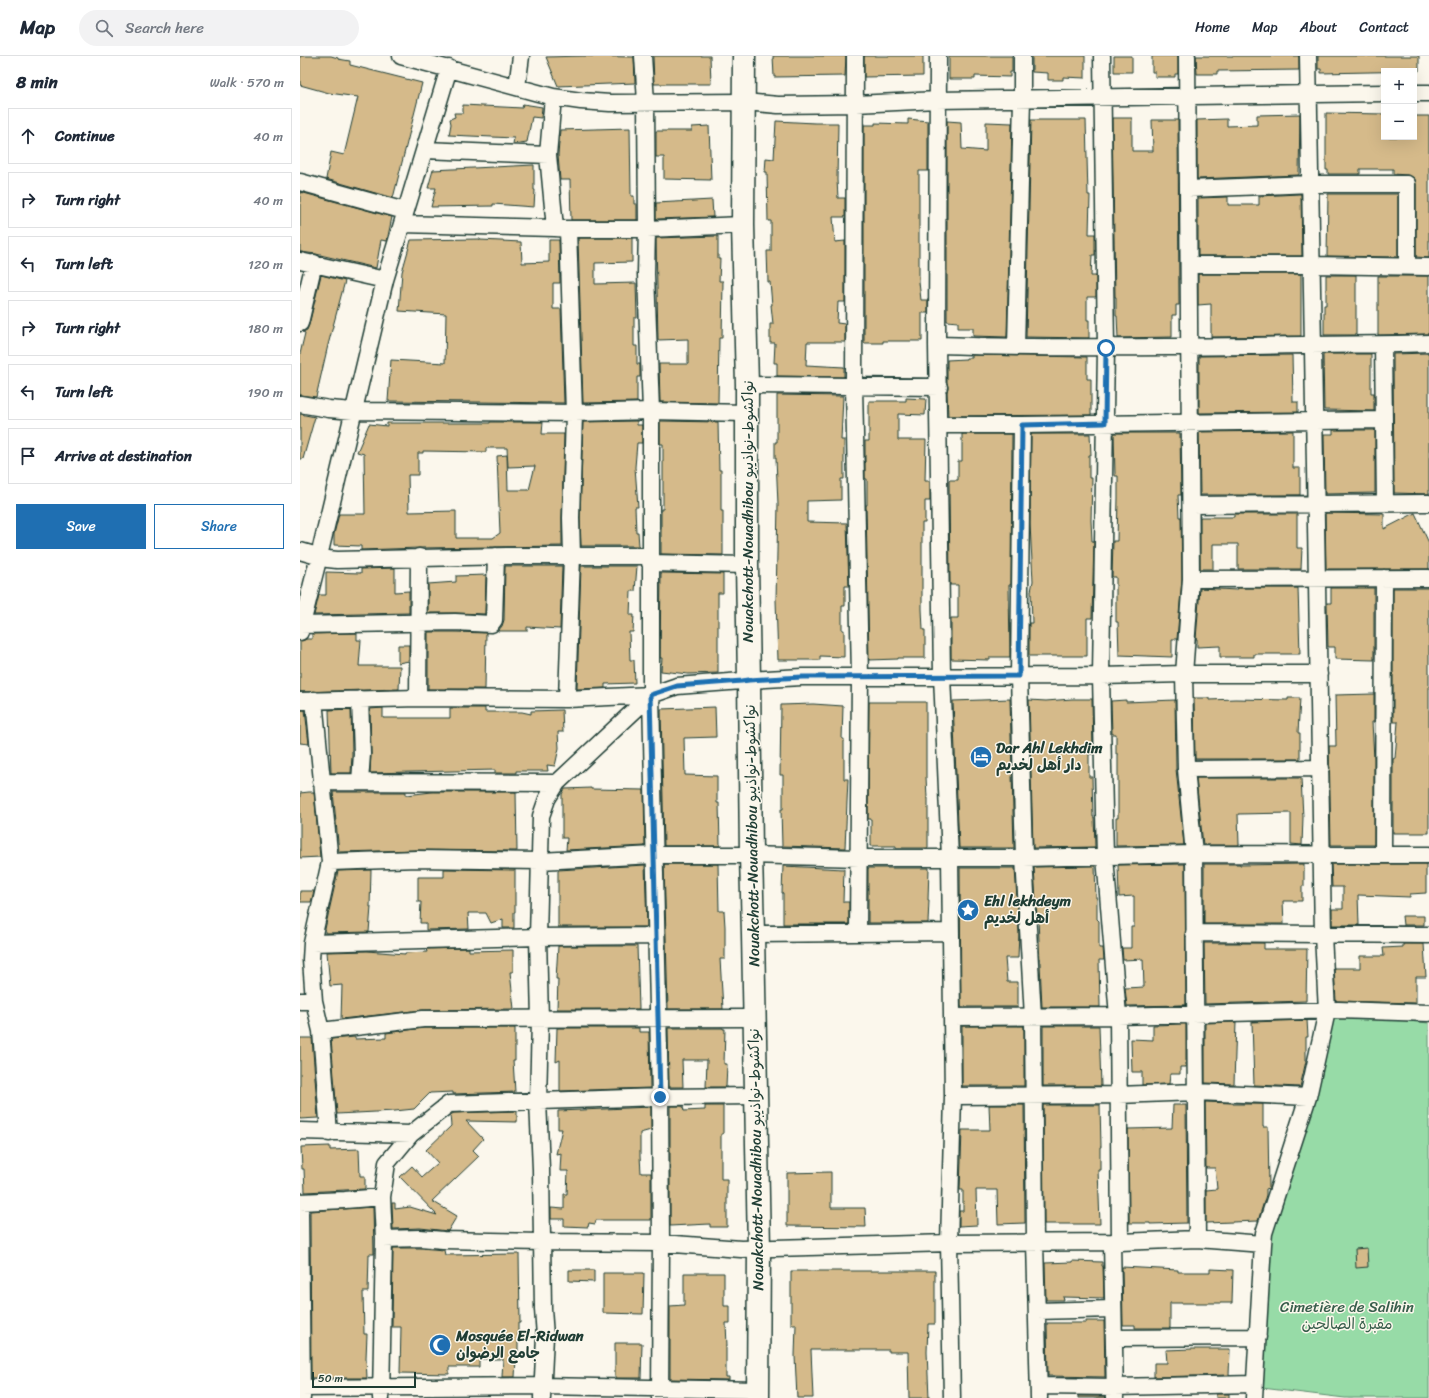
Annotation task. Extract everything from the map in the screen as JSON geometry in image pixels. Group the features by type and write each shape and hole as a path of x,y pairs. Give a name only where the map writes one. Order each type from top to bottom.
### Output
{"highway":[{"name":"Nouakchott-Nouadhibou نواكشوط-نواذيبو","path":"744,56 745,102 743,225 747,385 746,565 759,1249 758,1394"}],"street":[{"path":"401,56 553,97 580,101 745,102 778,105 856,104 937,100 1381,93"},
{"path":"517,87 521,56"},
{"path":"643,56 646,102 646,274 651,411 650,695 660,1097 660,1393"},
{"path":"855,56 854,386 860,676 858,934"},
{"path":"938,56 937,345 940,425 942,676 950,858 953,1096 949,1243 952,1398"},
{"path":"1016,347 1022,56"},
{"path":"1102,56 1106,348 1101,676 1105,857 1118,1016 1116,1242 1113,1309 1115,1393"},
{"path":"1187,56 1191,579 1184,674 1186,769 1194,854 1197,1239"},
{"path":"1022,425 1019,676 1024,858 1033,1017 1035,1242 1039,1392 1115,1393 1254,1391 1264,1233 1308,1097 1327,1010 1323,935 1310,94 1308,56"},
{"path":"449,68 385,280 319,556 300,628 456,622 491,624 494,620 496,556"},
{"path":"1417,93 1429,92"},
{"path":"553,97 548,155 562,229 574,413 571,518 572,556 567,699"},
{"path":"424,150 548,155"},
{"path":"300,182 403,218 562,229 647,230 743,225"},
{"path":"1188,189 1311,184 1407,184 1407,266"},
{"path":"300,323 307,262 385,280"},
{"path":"1189,265 1429,267"},
{"path":"937,345 1106,348 1383,345 1429,343"},
{"path":"1383,345 1385,503"},
{"path":"747,385 939,387"},
{"path":"300,404 353,412 574,413 651,411 746,413"},
{"path":"940,425 1384,420"},
{"path":"1190,505 1429,503"},
{"path":"300,551 337,560 496,556 572,556 746,565"},
{"path":"418,698 419,558"},
{"path":"1383,855 1384,578"},
{"path":"1191,579 1429,578"},
{"path":"329,1132 321,1031 307,1001 312,943 330,862 321,782 307,701 418,698 567,699 650,695 677,686 802,677 1319,674"},
{"path":"541,1392 545,1336 538,1101 540,1020 538,937 541,816 547,800 557,783 650,695"},
{"path":"360,699 362,754 360,782"},
{"path":"1186,769 1321,768"},
{"path":"321,782 557,783"},
{"path":"330,862 417,858 540,861 654,855 751,855 859,858 1024,858 1194,854 1429,855"},
{"path":"754,934 951,932"},
{"path":"1194,934 1429,935"},
{"path":"312,943 538,937 656,936"},
{"path":"952,1017 1118,1016 1327,1010 1429,1013"},
{"path":"321,1031 423,1019 659,1020 754,1018"},
{"path":"953,1096 1118,1095 1196,1092 1308,1097"},
{"path":"381,1393 384,1239 382,1197 387,1163 411,1134 449,1104 660,1097 756,1096"},
{"path":"300,1131 411,1134"},
{"path":"300,1202 382,1197"},
{"path":"300,1210 302,1391 381,1393 541,1392 758,1394"},
{"path":"384,1239 420,1238 443,1240 661,1243 741,1249 949,1243 1116,1242 1197,1239 1263,1244"},
{"path":"1037,1311 1113,1309"},
{"path":"1114,1338 1258,1337"}],"green space":[{"name":"Cimetière de Salihin مقبرة الصالحين","path":"1335,1014 1429,1023 1429,1398 1345,1398 1262,1388 1267,1232"}],"building":[{"path":"300,56 331,56 350,61 350,65 422,83 393,198 326,179 331,152 344,155 358,97 329,93 300,85"},
{"path":"653,56 710,56 711,84 654,84"},
{"path":"773,56 846,56 845,76 774,77"},
{"path":"864,56 923,56 923,76 864,77"},
{"path":"949,56 1012,56 1012,72 1010,72 1010,77 975,76 975,79 949,79"},
{"path":"1032,56 1085,56 1085,78 1063,77 1063,80 1048,80 1048,73 1032,72"},
{"path":"1114,56 1132,56 1132,72 1114,72"},
{"path":"1152,56 1178,56 1178,74 1175,74 1175,77 1155,77 1155,72 1152,72"},
{"path":"1196,56 1299,56 1299,70 1217,71 1217,74 1197,74"},
{"path":"1318,56 1419,56 1419,71 1417,71 1417,68 1381,68 1381,72 1321,73 1321,69 1318,69"},
{"path":"546,57 634,57 635,83 558,86"},
{"path":"523,104 542,107 541,118 532,117 527,142 513,144 514,138 449,135 451,124 450,119 455,117 454,113 463,113 463,105 522,108"},
{"path":"1326,113 1381,114 1381,140 1417,140 1417,116 1429,116 1429,258 1416,257 1415,179 1407,175 1393,174 1393,169 1360,169 1360,174 1328,174 1328,170 1326,170"},
{"path":"1300,114 1299,175 1197,179 1197,120 1227,119 1227,126 1257,125 1257,115"},
{"path":"1112,118 1132,118 1132,151 1153,151 1152,120 1178,120 1179,305 1176,305 1176,315 1172,315 1172,337 1118,338 1115,297"},
{"path":"908,119 928,121 928,171 919,171 919,282 921,300 928,300 928,313 922,313 922,341 883,341 883,343 864,343 864,125 875,125 875,123 908,124"},
{"path":"1031,120 1086,120 1088,195 1090,195 1089,234 1095,234 1095,255 1092,255 1091,276 1096,276 1096,297 1087,297 1089,338 1026,337"},
{"path":"776,121 838,123 838,198 845,198 845,217 833,217 835,242 845,241 845,302 838,302 837,323 845,324 845,342 807,342 806,365 844,367 844,377 777,376 777,363 774,363 775,343 770,343 770,324 773,324 770,282 768,282 767,251 771,251 771,221 768,221 767,172 765,172 766,158 774,159"},
{"path":"947,121 961,122 962,149 986,151 986,122 1012,123 1007,337 973,336 973,328 958,328 958,322 947,321"},
{"path":"709,126 711,180 664,179 664,157 656,157 656,131 692,131 692,127"},
{"path":"630,128 631,196 634,196 634,204 637,204 637,220 571,220 570,180 560,180 558,155 560,130"},
{"path":"534,165 534,207 493,204 493,206 431,207 436,188 428,188 433,170"},
{"path":"300,192 392,217 387,241 381,240 376,268 316,254 300,252"},
{"path":"1301,194 1302,256 1198,256 1198,198 1228,197 1228,205 1259,205 1259,196"},
{"path":"1328,194 1398,194 1398,257 1327,256"},
{"path":"712,200 713,217 656,219 656,203"},
{"path":"718,236 718,259 720,259 719,281 723,281 722,338 719,338 718,403 660,402 659,364 688,364 688,339 658,340 656,238"},
{"path":"578,238 632,238 632,262 595,263 595,284 636,283 637,318 634,318 634,346 637,346 637,364 640,364 640,377 637,377 637,402 583,403"},
{"path":"480,239 521,242 522,263 549,262 549,240 559,240 560,283 553,283 553,309 561,309 564,403 388,401 391,360 445,363 446,314 399,311 402,272 411,240"},
{"path":"1198,274 1301,274 1301,336 1211,337 1211,304 1198,305"},
{"path":"321,275 345,281 316,397 300,395 300,354 305,333 303,332 307,330 309,325"},
{"path":"1326,275 1356,275 1356,335 1324,335"},
{"path":"1378,276 1429,276 1429,334 1378,335"},
{"path":"1429,353 1429,494 1394,493 1393,354"},
{"path":"1324,354 1371,354 1371,393 1374,393 1374,411 1324,410"},
{"path":"972,355 1087,357 1087,379 1091,379 1091,415 948,416 947,360 972,358"},
{"path":"1292,355 1293,402 1298,402 1298,412 1199,413 1199,356"},
{"path":"777,395 843,396 841,440 844,440 844,479 841,479 841,500 807,501 807,522 847,523 849,586 845,586 845,606 842,606 844,657 820,656 820,660 778,660 776,600 778,504 775,458 775,442 777,442"},
{"path":"906,398 926,399 925,415 898,414 898,440 926,440 925,481 930,481 930,501 925,501 925,523 922,523 922,609 923,630 925,630 925,658 869,660 866,505 867,479 865,479 865,441 869,441 869,401 906,401"},
{"path":"300,414 315,417 303,459 300,459"},
{"path":"637,421 637,425 642,425 642,443 637,443 635,467 638,507 635,507 636,532 638,532 639,546 581,546 580,518 583,422"},
{"path":"660,421 718,422 719,470 721,470 721,511 723,511 723,555 661,554 663,444 660,444"},
{"path":"543,422 542,434 564,434 562,546 361,550 361,546 334,545 334,534 339,514 365,514 364,454 357,452 369,424 387,426 387,423","holes":["486,448 507,448 508,467 535,466 529,490 508,490 507,455 497,456 500,533 493,538 456,538 456,511 409,512 408,475 418,475 418,453 423,453 423,451 486,452"]},
{"path":"1333,430 1375,430 1375,493 1325,494 1324,434 1333,434"},
{"path":"1293,431 1293,468 1300,468 1300,495 1200,495 1199,432"},
{"path":"1114,433 1180,433 1181,495 1178,495 1179,517 1181,517 1182,579 1177,639 1172,639 1172,657 1119,655 1118,622 1116,622 1116,577 1112,577 1113,541 1117,541 1118,498 1118,476 1115,476"},
{"path":"962,434 1012,434 1011,585 1009,585 1010,657 990,657 990,660 951,659 951,618 958,618 958,585 950,585 949,480 958,480 958,461 962,461"},
{"path":"1031,434 1090,434 1091,455 1089,455 1089,478 1092,478 1091,520 1092,541 1094,541 1092,618 1087,618 1087,656 1029,656 1029,623 1032,623 1031,591 1033,581 1030,524"},
{"path":"1325,513 1384,514 1384,529 1415,513 1429,543 1429,569 1326,569"},
{"path":"1234,514 1297,514 1297,548 1302,548 1301,569 1238,569 1238,544 1213,544 1213,569 1200,569 1200,517 1234,517"},
{"path":"505,566 562,566 560,629 527,627 527,631 498,631 504,620"},
{"path":"581,566 637,566 635,591 631,591 630,615 634,615 633,632 629,632 630,660 634,660 635,683 605,684 605,688 577,689"},
{"path":"395,568 395,592 409,591 409,613 314,615 319,595 326,595 326,572 361,573 361,569"},
{"path":"661,573 723,574 723,593 718,593 718,673 688,674 661,671"},
{"path":"486,575 485,614 428,613 428,584 456,582 456,576"},
{"path":"1200,588 1237,590 1237,588 1298,588 1300,654 1254,654 1254,657 1220,657 1220,646 1197,647 1196,639"},
{"path":"1331,588 1374,588 1374,660 1335,659 1335,647 1328,647 1327,603 1331,603"},
{"path":"1393,588 1429,588 1429,833 1393,833 1393,759 1395,758 1398,722 1393,722"},
{"path":"428,632 486,633 485,689 428,689"},
{"path":"357,633 357,640 361,640 359,666 400,666 399,689 300,692 300,641 312,639 312,634"},
{"path":"398,645 409,645 409,661 398,663"},
{"path":"1374,694 1374,722 1372,722 1374,759 1374,845 1331,845 1329,746 1336,746 1335,695"},
{"path":"1194,698 1209,698 1209,700 1288,700 1288,698 1300,698 1298,733 1300,733 1300,759 1195,759"},
{"path":"1010,699 1014,848 959,848 953,701"},
{"path":"1092,699 1093,754 1089,754 1089,777 1092,777 1095,847 1033,848 1029,700 1046,701"},
{"path":"1126,700 1126,702 1175,700 1176,769 1184,845 1116,846 1116,818 1118,818 1118,754 1116,754 1116,734 1112,734 1111,701"},
{"path":"869,702 926,702 928,848 871,846 871,819 868,819"},
{"path":"813,704 843,706 842,739 844,739 844,779 848,779 845,848 782,846 781,809 783,809 783,775 780,775 781,705"},
{"path":"715,707 716,737 684,738 685,775 717,776 720,846 664,846 661,709"},
{"path":"383,708 383,718 450,718 450,708 485,708 485,712 522,712 531,714 531,711 562,710 563,732 558,732 559,748 555,766 547,765 548,771 516,771 516,773 495,773 495,770 370,773 370,709"},
{"path":"351,709 351,773 331,773 329,710"},
{"path":"300,710 305,710 309,744 300,743"},
{"path":"1196,778 1301,778 1303,817 1302,845 1291,844 1291,813 1238,814 1239,845 1203,845"},
{"path":"591,788 644,790 645,846 566,850 567,838 562,838 562,794 565,789"},
{"path":"314,792 320,857 300,858 300,793"},
{"path":"333,792 406,792 406,795 432,792 516,792 517,851 417,850 339,852"},
{"path":"664,864 718,864 719,911 724,911 725,927 725,959 720,959 723,1009 668,1009"},
{"path":"1185,864 1186,1005 1127,1006 1125,988 1144,987 1143,959 1123,960 1122,948 1131,948 1131,927 1134,927 1134,896 1119,897 1118,865"},
{"path":"1204,864 1304,864 1302,901 1283,901 1284,924 1204,924"},
{"path":"1331,864 1426,864 1426,893 1410,894 1410,897 1358,895 1359,925 1332,925 1332,909 1343,909 1343,887 1332,887"},
{"path":"645,865 647,927 558,927 558,870"},
{"path":"783,866 844,869 843,902 849,902 849,924 783,924"},
{"path":"1095,866 1097,919 1099,921 1099,948 1103,948 1104,960 1099,960 1100,1007 1042,1007 1034,867"},
{"path":"868,868 929,868 928,923 868,923"},
{"path":"960,868 1015,868 1019,931 1018,958 1005,958 1007,982 1018,982 1018,1007 961,1007"},
{"path":"444,869 515,870 514,928 503,928 503,919 491,923 486,913 468,913 469,929 426,930 426,923 420,923 421,902 418,902 418,877 444,877"},
{"path":"371,870 369,932 325,933 338,871"},
{"path":"300,891 314,891 311,902 300,902"},
{"path":"1402,916 1424,916 1424,925 1403,925"},
{"path":"1204,943 1264,943 1264,949 1307,949 1306,1001 1205,1004"},
{"path":"1403,944 1424,944 1426,977 1416,977 1416,1003 1336,1001 1334,968 1360,968 1360,956 1384,956 1383,948 1403,947"},
{"path":"558,946 637,946 639,1009 557,1009 558,979 556,979"},
{"path":"469,948 469,951 513,950 513,972 510,972 514,1009 423,1010 341,1019 342,985 330,986 327,952 367,951 405,954 427,952 426,949"},
{"path":"1307,1020 1308,1037 1306,1037 1306,1061 1300,1087 1254,1085 1252,1022"},
{"path":"1236,1022 1234,1084 1205,1083 1205,1023"},
{"path":"1186,1024 1186,1067 1180,1067 1180,1074 1170,1074 1169,1084 1142,1085 1142,1072 1132,1072 1131,1039 1153,1040 1153,1025"},
{"path":"962,1026 1024,1026 1024,1086 962,1086"},
{"path":"1043,1026 1099,1026 1101,1086 1043,1086"},
{"path":"424,1028 515,1028 515,1060 513,1060 515,1092 453,1094 453,1092 430,1093 414,1109 337,1114 331,1039 355,1037 355,1039 386,1038 386,1033"},
{"path":"557,1028 639,1028 639,1032 649,1032 650,1088 560,1091 560,1060 556,1062"},
{"path":"668,1028 725,1029 724,1064 727,1064 726,1087 706,1087 707,1060 682,1060 683,1087 669,1087"},
{"path":"300,1038 312,1038 318,1118 300,1119"},
{"path":"1205,1102 1263,1104 1263,1127 1268,1127 1269,1188 1266,1189 1266,1195 1258,1221 1206,1223 1206,1190 1217,1189 1215,1168 1206,1168"},
{"path":"989,1105 1024,1105 1025,1223 998,1224 997,1190 976,1190 977,1225 959,1226 959,1211 963,1211 963,1190 960,1190 962,1130 990,1130"},
{"path":"1043,1105 1100,1105 1101,1147 1100,1170 1098,1170 1100,1224 1044,1224"},
{"path":"1173,1105 1186,1105 1187,1223 1129,1223 1128,1129 1172,1128"},
{"path":"670,1106 683,1106 684,1111 705,1110 705,1106 723,1106 723,1134 721,1134 721,1179 727,1179 727,1227 710,1227 710,1224 670,1226"},
{"path":"651,1107 651,1130 640,1133 640,1156 641,1173 651,1173 651,1220 596,1220 595,1224 589,1223 588,1227 564,1226 564,1219 551,1219 551,1208 564,1209 564,1194 567,1194 568,1171 560,1171 561,1153 556,1154 562,1129 558,1129 558,1111"},
{"path":"517,1111 517,1122 466,1121 483,1139 473,1150 479,1156 432,1201 457,1216 448,1231 420,1228 393,1229 392,1203 395,1203 395,1209 410,1207 437,1215 400,1177 412,1166 422,1177 438,1163 426,1150 451,1126 450,1115 454,1113"},
{"path":"330,1146 330,1150 359,1149 360,1176 365,1176 365,1189 305,1192 301,1147"},
{"path":"831,1172 831,1208 865,1208 866,1227 787,1226 787,1173"},
{"path":"373,1207 374,1254 369,1254 368,1292 363,1292 364,1334 367,1334 367,1378 311,1378 310,1211"},
{"path":"393,1248 444,1250 445,1255 519,1254 520,1323 518,1323 518,1359 516,1359 515,1377 502,1377 503,1359 479,1359 479,1367 449,1367 449,1374 400,1373 401,1327 392,1327"},
{"path":"1367,1248 1368,1267 1356,1268 1355,1249"},
{"path":"1072,1261 1102,1262 1104,1298 1063,1297 1064,1300 1046,1300 1045,1263"},
{"path":"1122,1267 1178,1270 1178,1272 1210,1272 1210,1269 1233,1270 1232,1303 1170,1303 1170,1328 1135,1328 1135,1325 1123,1325"},
{"path":"569,1270 594,1270 594,1282 569,1281"},
{"path":"791,1271 935,1271 935,1324 928,1324 927,1352 929,1398 909,1398 908,1352 889,1352 889,1350 811,1350 813,1398 797,1398 795,1356 796,1324 791,1324"},
{"path":"603,1273 644,1273 643,1314 603,1313"},
{"path":"684,1273 724,1273 724,1306 730,1306 730,1323 726,1323 726,1377 729,1377 729,1380 670,1379 670,1306 684,1305"},
{"path":"1086,1321 1104,1321 1105,1377 1048,1376 1047,1323 1086,1323"},
{"path":"615,1343 642,1343 641,1378 615,1378"},
{"path":"1230,1349 1229,1375 1154,1377 1154,1363 1167,1363 1166,1350"},
{"path":"1216,1394 1229,1394 1229,1398 1216,1398"},
{"path":"1078,1396 1105,1396 1106,1398 1078,1398"}],"place":[{"name":"Dar Ahl Lekhdim دار أهل لخديم","path":"981,757"},
{"name":"Ehl lekhdeym أهل لخديم","path":"968,910"},
{"name":"Mosquée El-Ridwan جامع الرضوان","path":"440,1345"}],"route":[{"path":"660,1097 650,695 677,686 802,677 1019,676 1022,425 1105,423 1106,348"}]}
